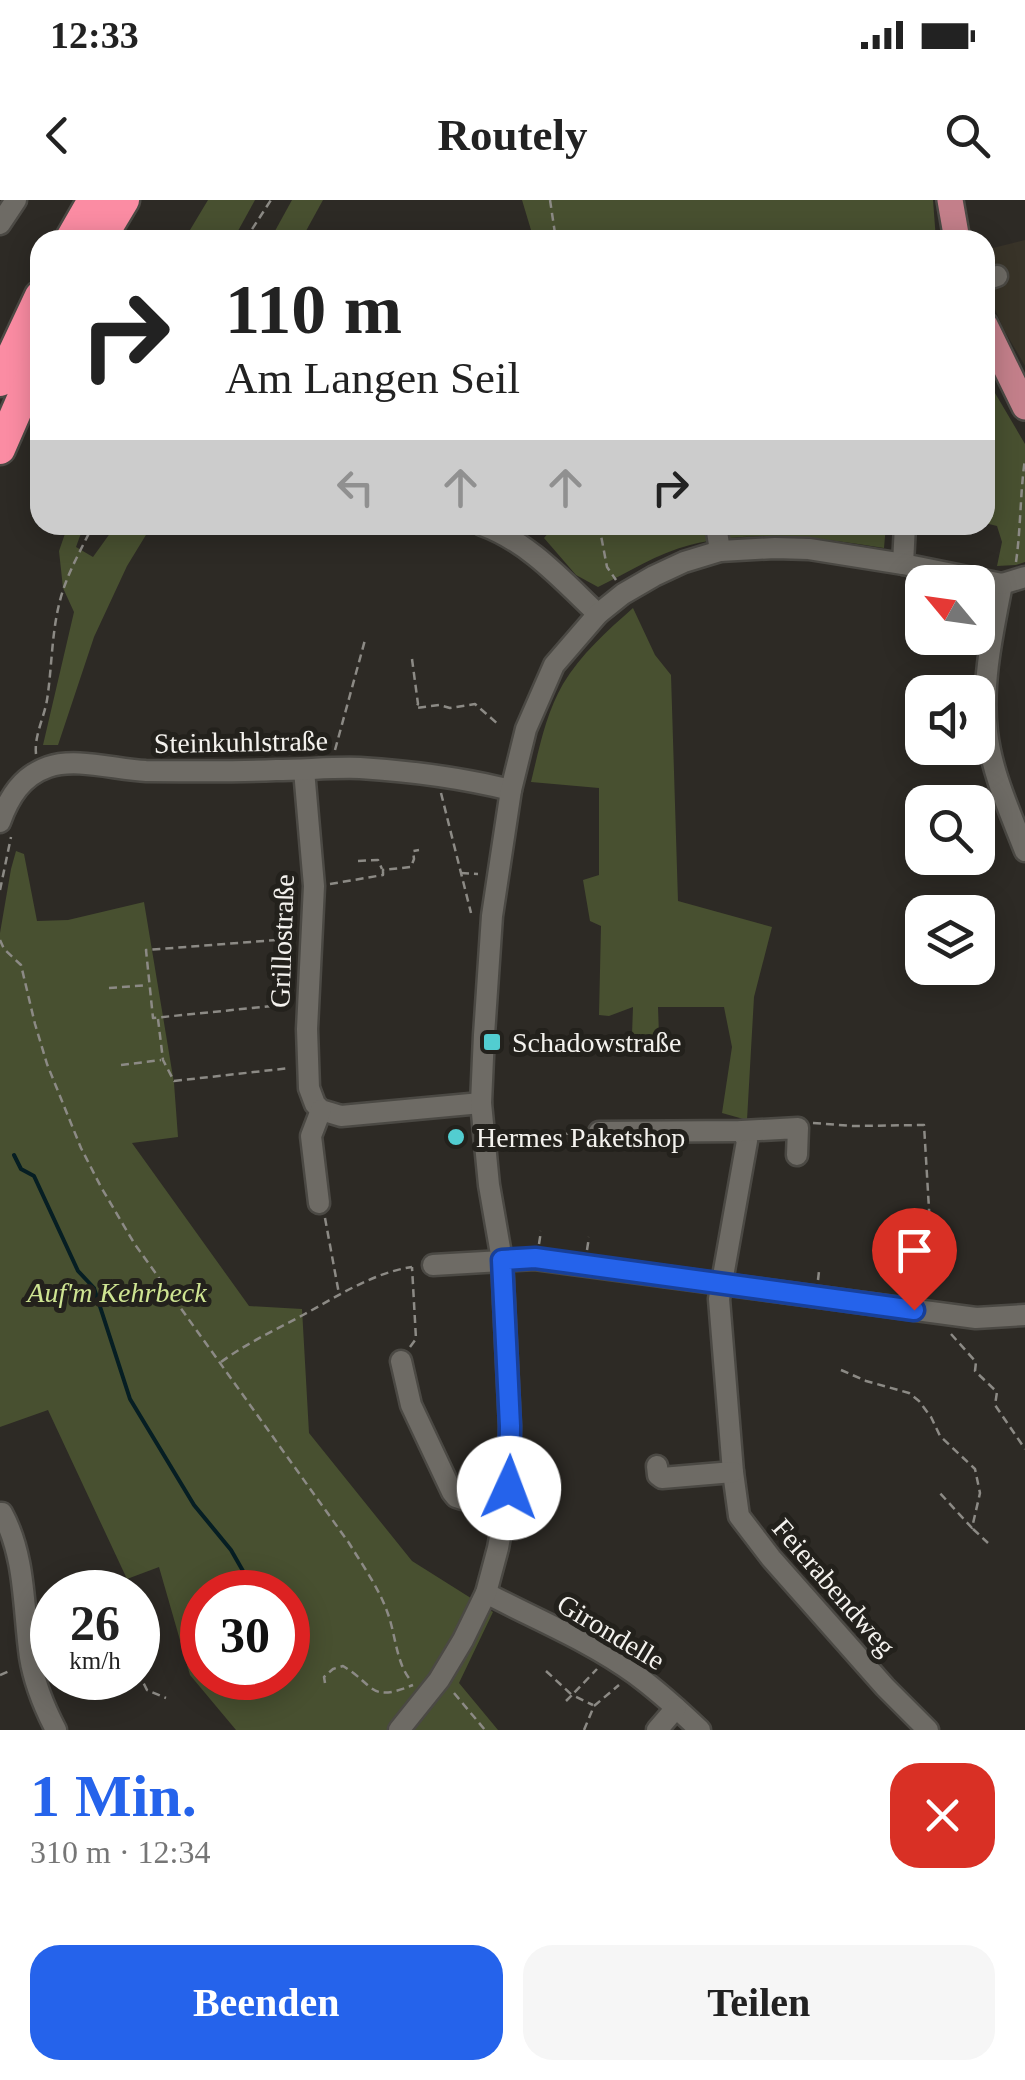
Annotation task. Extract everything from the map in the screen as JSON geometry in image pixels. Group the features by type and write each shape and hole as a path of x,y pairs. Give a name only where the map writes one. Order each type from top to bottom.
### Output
{"highway":[{"path":"76,230 93,200"},
{"path":"106,230 124,200"},
{"path":"0,381 30,317"},
{"path":"0,450 30,380"}],"main road":[{"path":"950,200 955,230"},
{"path":"995,345 1025,405"},
{"path":"1009,374 1025,394"}],"street":[{"path":"0,224 16,200"},
{"path":"504,535 540,560 598,614"},
{"path":"718,535 720,551"},
{"path":"902,564 905,535"},
{"path":"398,1730 463,1640 486,1593 508,1496 510,1426 502,1260 492,1210 481,1103 492,916 511,790 526,729 554,666 598,614 624,594 684,562 720,551 809,549 1015,580 986,694 987,730 994,768 1024,845"},
{"name":"Steinkuhlstraße","path":"34,773 63,764 141,771 370,769 511,790"},
{"name":"Grillostraße","path":"304,770 314,886 308,1066 311,1096 321,1110 311,1136 319,1203"},
{"path":"0,822 20,785 34,773"},
{"path":"321,1110 341,1116 481,1103"},
{"path":"599,1132 798,1128 797,1155"},
{"name":"Feierabendweg","path":"742,1131 747,1142 719,1299 736,1504 745,1526 885,1688 928,1730"},
{"path":"433,1265 535,1258 941,1314 976,1318 1025,1315"},
{"path":"400,1361 411,1405 456,1497 508,1496"},
{"path":"658,1466 662,1478 732,1472"},
{"path":"0,1513 17,1546 31,1662 56,1730"},
{"name":"Girondelle","path":"486,1593 633,1673 700,1730"},
{"path":"657,1730 676,1708"}],"path":[{"path":"252,230 271,200"},
{"path":"550,200 554,230"},
{"path":"1015,580 1025,459"},
{"path":"34,773 35,746 50,682 51,648 65,584 88,535"},
{"path":"601,535 608,566 624,594"},
{"path":"330,768 365,640"},
{"path":"412,660 416,708 476,704 499,725"},
{"path":"440,777 442,802 471,913"},
{"path":"383,870 411,867 413,850 419,850"},
{"path":"338,884 384,875 378,860 358,861"},
{"path":"460,873 473,874"},
{"path":"0,940 21,965 48,1064 81,1148 134,1243 377,1588 404,1673 427,1686 452,1692 484,1730"},
{"path":"277,940 146,950 153,1018 308,1004"},
{"path":"109,988 150,985"},
{"path":"158,1018 163,1060 174,1082 308,1066"},
{"path":"121,1066 163,1060"},
{"path":"798,1128 806,1123 924,1125 933,1276"},
{"path":"484,1135 599,1132"},
{"path":"319,1203 340,1294"},
{"path":"538,1244 541,1231"},
{"path":"587,1251 589,1237"},
{"path":"220,1363 239,1348 390,1270 433,1265"},
{"path":"400,1361 416,1339 412,1267"},
{"path":"818,1282 819,1271"},
{"path":"941,1314 944,1327 976,1362 975,1371 997,1392 994,1405 1025,1448"},
{"path":"841,1370 908,1393 919,1401 940,1436 975,1469 980,1493 972,1528"},
{"path":"938,1492 988,1544"},
{"path":"566,1701 609,1658"},
{"path":"325,1683 324,1676 343,1666 378,1694 427,1686"},
{"path":"546,1671 572,1695 594,1706"},
{"path":"584,1730 594,1706 633,1673"},
{"path":"160,1695 166,1698"}],"shaded area":[{"path":"1025,240 1025,366 995,309 995,248"}],"green space":[{"path":"208,200 255,200 238,230 190,230"},
{"path":"292,200 323,200 306,230 276,230"},
{"path":"522,200 933,200 935,230 531,230"},
{"path":"995,393 1025,444 1025,562 997,566 1002,542 997,526"},
{"path":"65,535 80,535 76,547 93,557 109,535 146,535 94,637 58,745 43,745 74,612 63,588 59,551"},
{"path":"885,535 884,548 787,537 714,540 666,553 598,587 576,575 544,538"},
{"path":"633,608 655,655 671,675 678,901 772,927 754,997 747,1120 722,1113 732,1047 724,1007 658,1007 659,1035 632,1035 633,1007 609,1016 599,1015 601,926 590,921 583,880 599,875 599,788 531,782 548,719 563,684 586,653"},
{"name":"Auf'm Kehrbeck","path":"16,851 24,854 37,921 68,920 144,902 174,1083 178,1137 132,1143 249,1306 302,1309 309,1433 412,1561 493,1612 459,1683 498,1730 236,1730 211,1700 310,1700 310,1570 180,1570 180,1640 159,1567 123,1570 48,1410 0,1427 0,933"}],"waterway":[{"path":"14,1155 21,1169 34,1176 78,1271 94,1288 130,1399 194,1505 242,1570"}],"place":[{"name":"Schadowstraße","path":"492,1042"},
{"name":"Hermes Paketshop","path":"456,1137"}],"route":[{"path":"509,1488 502,1260 535,1258 914,1310"}]}
